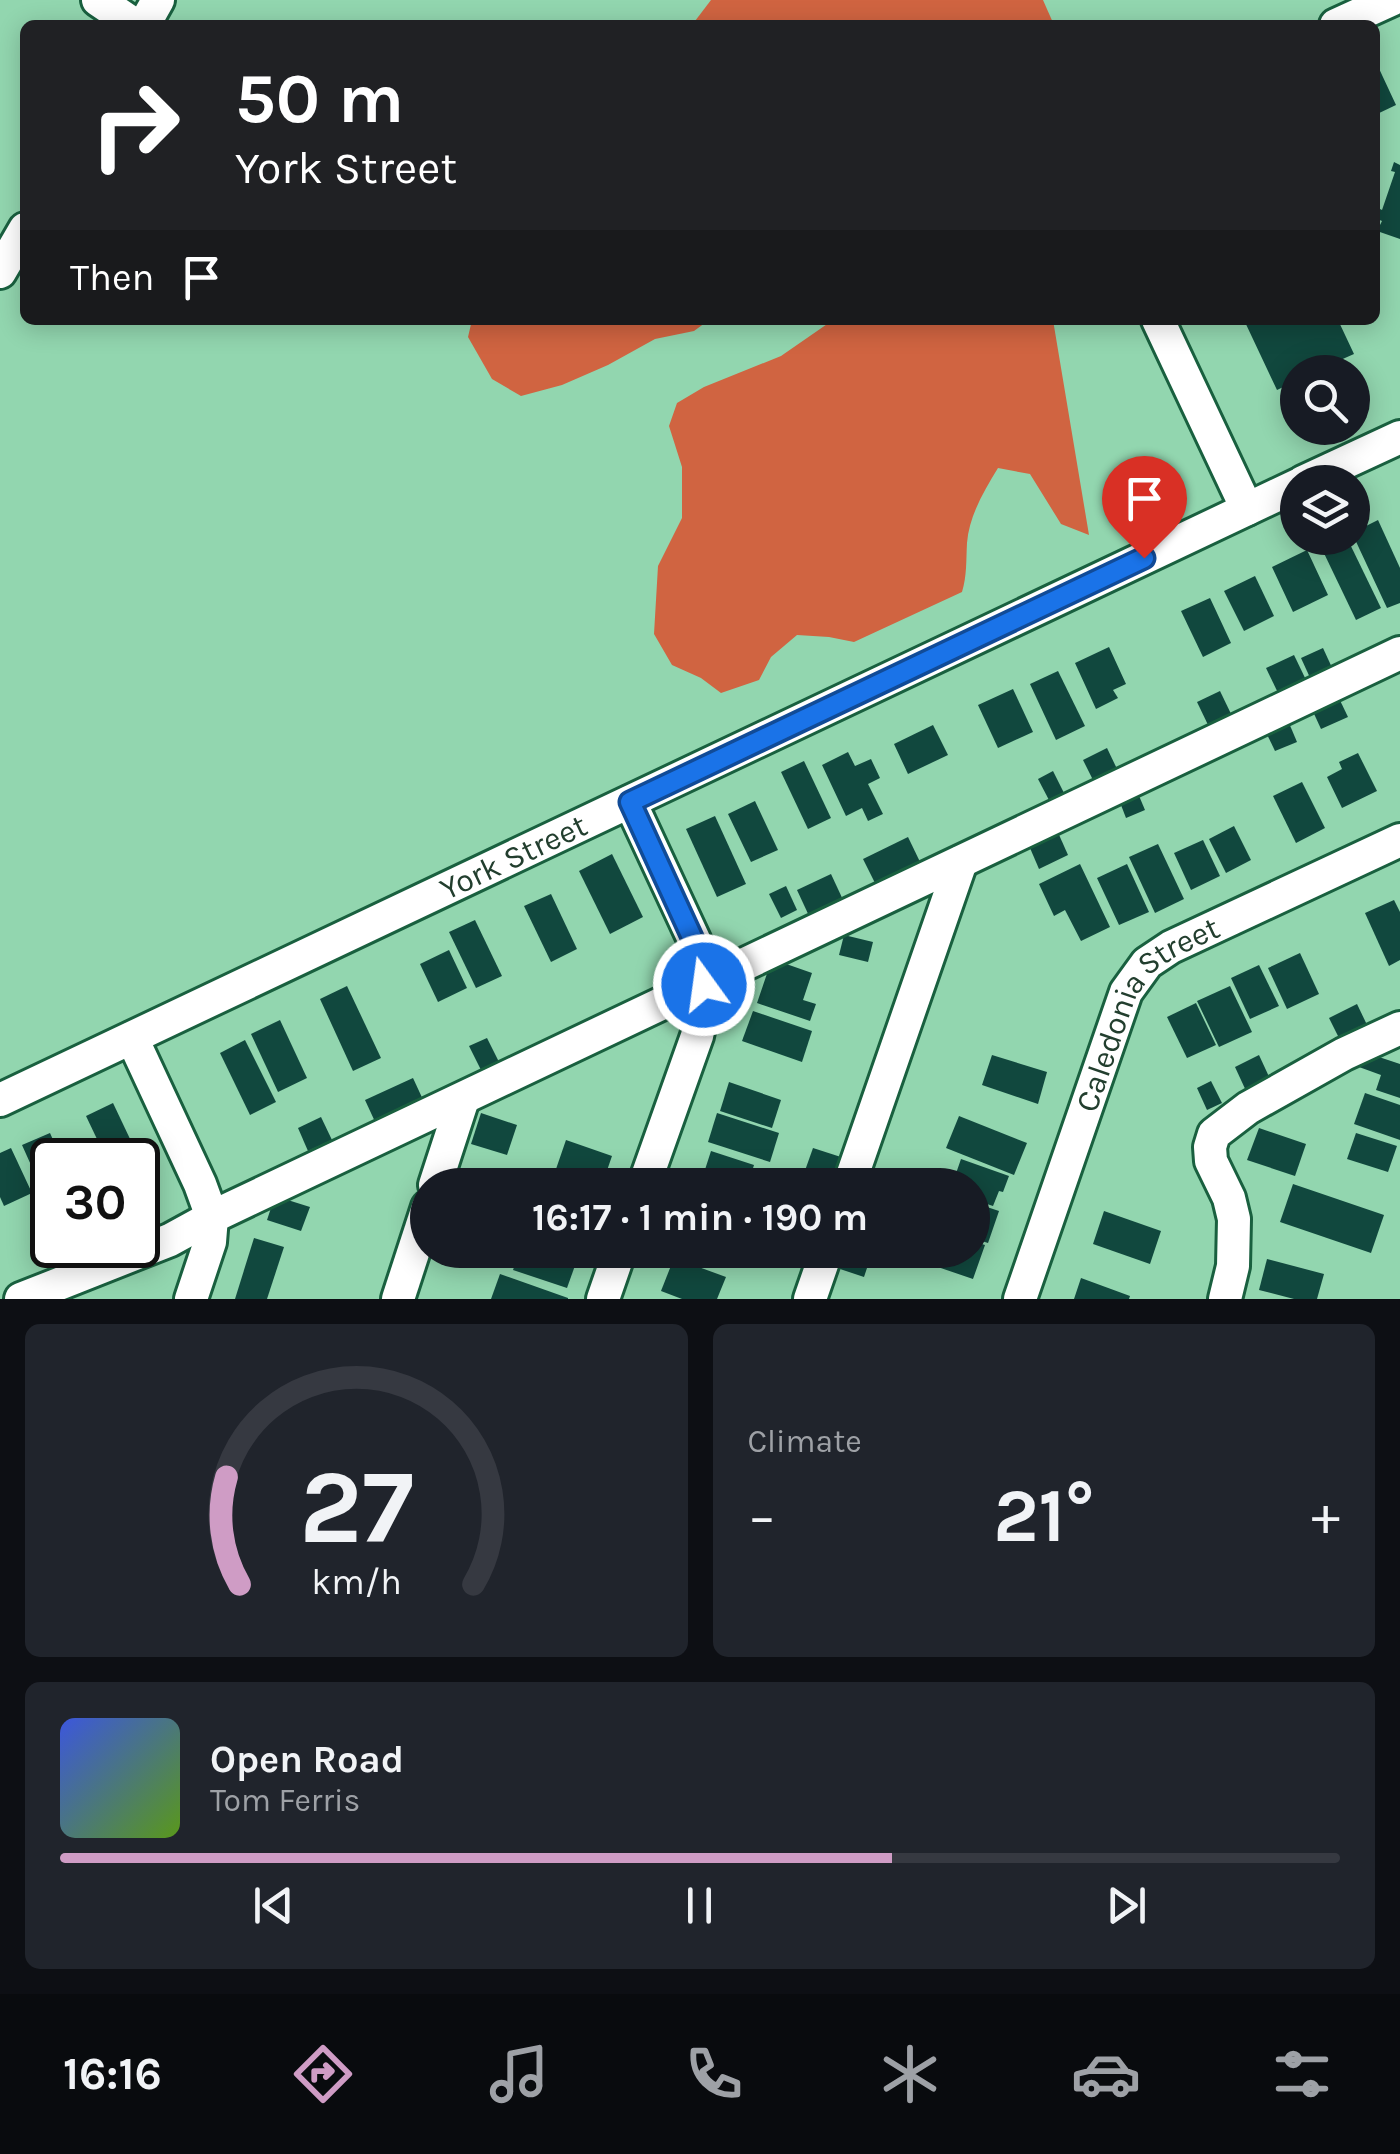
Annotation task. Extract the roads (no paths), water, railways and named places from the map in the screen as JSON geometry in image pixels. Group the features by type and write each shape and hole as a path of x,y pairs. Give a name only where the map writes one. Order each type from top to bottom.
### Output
{"street":[{"path":"98,0 127,20"},
{"path":"1347,20 1391,0"},
{"path":"2,261 20,235"},
{"path":"1160,325 1247,509"},
{"name":"York Street","path":"1352,465 1396,449"},
{"name":"York Street","path":"0,1100 1280,493"},
{"path":"21,1299 170,1240 1400,653"},
{"path":"630,802 696,946 705,1000 650,1168"},
{"name":"Caledonia Street","path":"1020,1299 1126,992 1147,963 1171,947 1400,840"},
{"path":"855,1168 961,862"},
{"path":"1226,1299 1233,1266 1234,1219 1211,1161 1214,1134 1264,1099 1400,1028"},
{"path":"132,1038 212,1217 210,1242 192,1299"},
{"path":"441,1168 463,1099"},
{"path":"398,1299 410,1262"},
{"path":"603,1299 614,1268"},
{"path":"810,1299 820,1268"}]}
